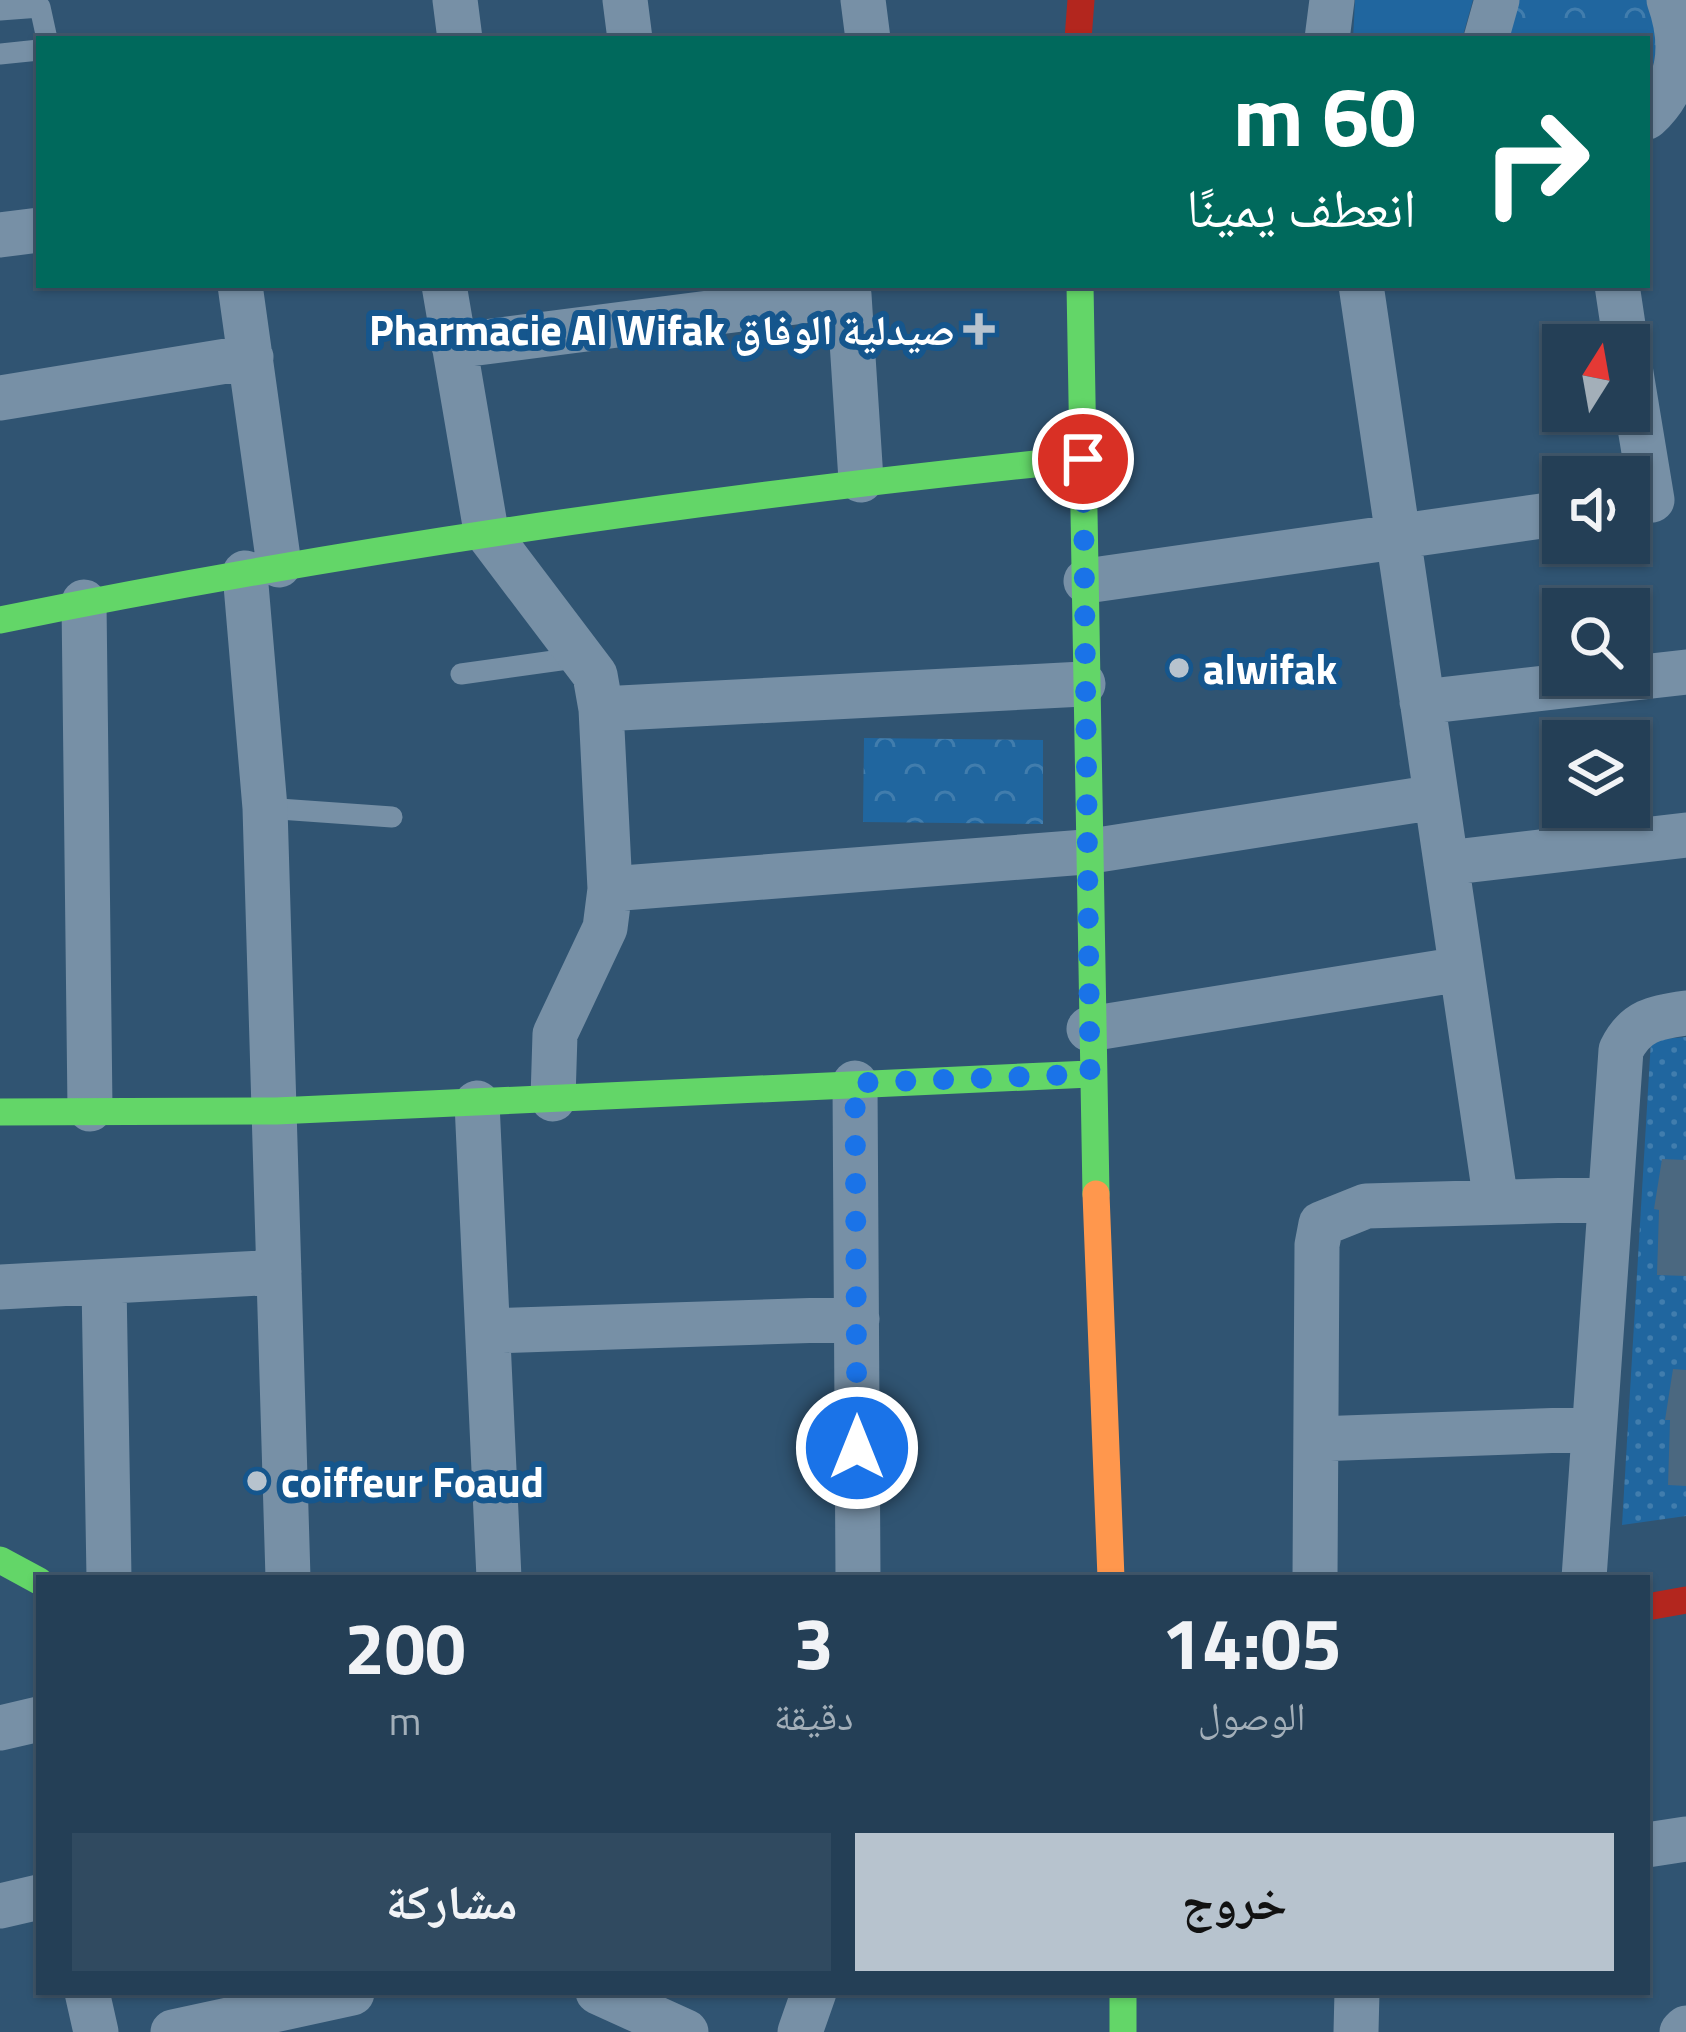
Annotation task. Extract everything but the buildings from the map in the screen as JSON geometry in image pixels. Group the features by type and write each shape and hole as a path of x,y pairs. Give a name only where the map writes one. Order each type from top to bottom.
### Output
{"street":[{"path":"455,0 460,36"},
{"path":"625,0 630,36"},
{"path":"863,0 868,36"},
{"path":"1078,36 1082,0"},
{"path":"1327,36 1332,0"},
{"path":"1487,36 1497,0"},
{"path":"1650,113 1670,88 1679,59 1679,28 1670,0"},
{"path":"0,235 36,230"},
{"path":"240,288 251,357 262,569 288,1575"},
{"path":"444,288 486,531 595,675 601,709 610,889 605,928 555,1034 553,1099"},
{"path":"1080,288 1090,1074 1111,1575"},
{"path":"1360,288 1496,1202"},
{"path":"1617,288 1623,324"},
{"path":"454,346 849,295 862,480"},
{"path":"0,398 251,357"},
{"path":"1643,432 1656,499"},
{"path":"0,620 486,531 862,480 1083,459"},
{"path":"1086,581 1542,516"},
{"path":"84,602 90,1109"},
{"path":"1422,702 1686,672"},
{"path":"601,709 1083,684"},
{"path":"610,889 1085,852 1436,797"},
{"path":"1446,863 1686,835"},
{"path":"1089,1029 1461,969"},
{"path":"1584,1575 1621,1050 1631,1029 1655,1017 1686,1013"},
{"path":"0,1112 276,1111 1090,1074"},
{"path":"855,1083 858,1575"},
{"path":"477,1103 499,1575"},
{"path":"1315,1575 1321,1225 1366,1206 1609,1199"},
{"path":"0,1287 279,1272"},
{"path":"104,1283 109,1575"},
{"path":"489,1331 857,1319"},
{"path":"1316,1439 1594,1429"},
{"path":"0,1560 36,1578"},
{"path":"1650,1606 1686,1600"},
{"path":"0,1728 36,1720"},
{"path":"1650,1845 1686,1839"},
{"path":"0,1906 36,1899"},
{"path":"88,1995 96,2032"},
{"path":"173,2032 343,1995"},
{"path":"353,1995 362,2032"},
{"path":"614,1995 650,2002 686,2032"},
{"path":"800,2032 813,1995"},
{"path":"1123,1995 1123,2032"},
{"path":"1356,2032 1357,1995"}],"lane":[{"path":"0,10 40,7 45,36"},
{"path":"0,54 36,50"},
{"path":"461,674 583,657"},
{"path":"265,808 392,817"}],"green space":[{"path":"1355,0 1473,0 1463,36 1353,36"},
{"path":"1516,0 1653,0 1662,20 1650,82 1650,36 1505,36"},
{"path":"864,738 1043,740 1043,824 863,822"},
{"path":"1686,1037 1686,1516 1622,1525 1651,1040"}],"traffic: fast":[{"path":"1080,288 1096,1194"},
{"path":"0,620 269,569 540,526 1083,459"},
{"path":"0,1112 276,1111 1090,1074"},
{"path":"0,1560 36,1579"},
{"path":"1123,1995 1123,2032"}],"traffic: slow":[{"path":"1096,1194 1111,1575"}],"traffic: jam":[{"path":"1078,36 1081,0"},
{"path":"1650,1606 1686,1600"}],"place":[{"name":"Pharmacie Al Wifak صيدلية الوفاق","path":"979,329"},
{"name":"alwifak","path":"1179,668"},
{"name":"coiffeur Foaud","path":"257,1481"}],"route":[{"path":"857,1448 855,1083 1090,1074 1083,459"}]}
